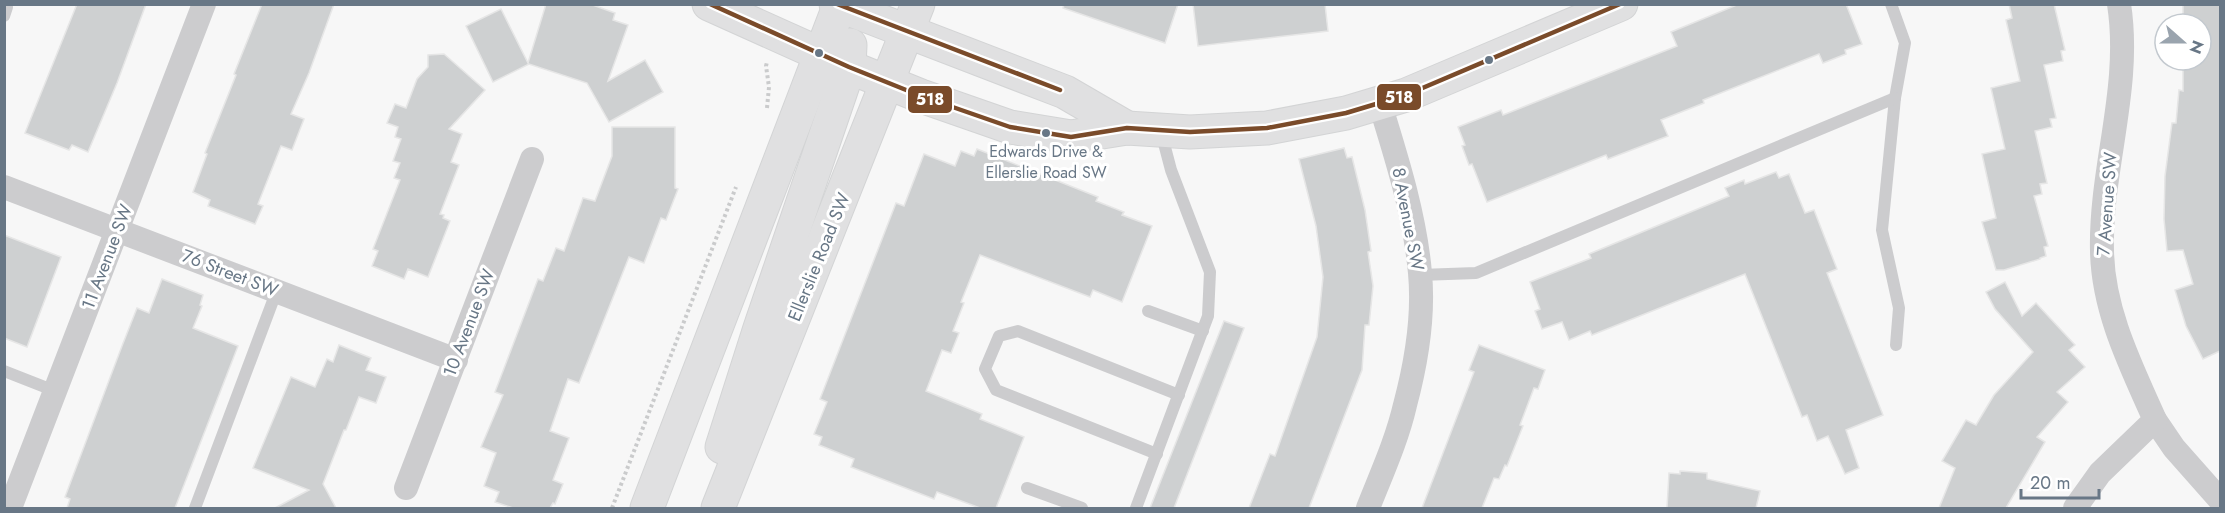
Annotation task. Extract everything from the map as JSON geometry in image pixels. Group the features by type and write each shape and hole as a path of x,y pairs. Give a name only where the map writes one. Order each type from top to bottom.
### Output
{"main road":[{"path":"709,4 888,83 1010,127 1071,137 1127,128 1209,132 1267,128 1314,121 1380,104 1621,4"},
{"path":"707,508 712,482 835,61 838,5 913,18 1065,92 1127,128"},
{"path":"875,12 869,40 888,83"},
{"name":"Ellerslie Road SW","path":"717,508 913,18"},
{"path":"647,508 835,61"}],"street":[{"name":"11 Avenue SW","path":"10,508 204,4"},
{"name":"7 Avenue SW","path":"2119,4 2122,71 2103,219 2103,272 2114,323 2155,420 2174,448 2220,500"},
{"name":"8 Avenue SW","path":"1368,508 1405,407 1415,360 1420,310 1420,275 1409,206 1380,104"},
{"name":"10 Avenue SW","path":"406,488 532,159"},
{"name":"76 Street SW","path":"4,187 456,360"},
{"path":"2075,508 2100,473 2155,420"}],"lane":[{"path":"4,16 7,7 5,4"},
{"path":"1891,4 1905,43 1895,98 1882,230 1899,308 1896,345"},
{"path":"1420,275 1476,273 1895,98"},
{"path":"1136,508 1208,315 1210,273 1171,170 1161,131"},
{"path":"195,508 277,290"},
{"path":"1148,310 1203,331"},
{"path":"1157,454 996,390 985,369 999,336 1018,330 1179,395"},
{"path":"4,371 55,391"},
{"path":"1027,488 1082,508"}],"path":[{"path":"766,112 769,87 766,66 770,54"},
{"path":"612,508 740,177"}],"building":[{"path":"77,4 146,4 117,83 88,152 72,145 69,150 25,133"},
{"path":"262,4 334,4 309,73 291,114 304,119 292,150 281,146 258,204 263,206 255,224 208,206 210,200 193,192 207,154 205,153"},
{"path":"546,4 590,4 615,13 613,20 628,25 608,81 645,60 663,92 609,122 587,83 529,64 493,82 466,26 501,9 528,63"},
{"path":"1064,4 1178,4 1165,43 1063,8"},
{"path":"1193,4 1325,4 1328,31 1198,46"},
{"path":"1739,4 1846,4 1862,44 1845,50 1846,54 1823,63 1819,54 1703,100 1704,103 1661,120 1668,136 1608,159 1606,155 1487,202 1472,164 1469,165 1458,127 1501,110 1503,115 1677,46 1671,32"},
{"path":"2009,4 2054,4 2065,50 2061,51 2063,61 2044,65 2056,118 2050,119 2052,127 2035,131 2047,183 2040,184 2042,194 2034,196 2048,246 2044,247 2046,256 2004,270 1996,270 1982,222 1996,218 1982,154 2005,149 1991,88 2020,81 2006,20 2012,18"},
{"path":"2220,4 2220,351 2203,359 2186,326 2175,290 2193,284 2183,250 2167,251 2164,219 2165,176 2172,123 2176,123 2179,90 2183,91 2183,72 2213,72 2213,12 2183,12 2183,5"},
{"path":"444,54 485,90 449,129 462,134 451,162 459,165 440,214 450,221 428,277 408,269 404,279 372,266 378,251 373,249 400,180 394,178 400,163 393,161 401,139 395,137 398,127 387,123 395,104 406,108 417,79 428,67 428,55"},
{"path":"612,127 675,127 675,188 678,189 666,220 661,218 644,263 629,257 579,383 568,379 550,431 569,438 553,480 563,484 555,504 553,503 550,508 513,508 495,502 499,492 484,486 496,453 481,447 503,395 495,392 538,279 543,281 556,248 564,251 583,198 595,201 612,156"},
{"path":"1344,148 1347,158 1352,157 1365,210 1371,251 1368,252 1373,286 1369,325 1365,325 1362,370 1309,508 1249,508 1270,454 1275,456 1317,337 1323,277 1316,226 1299,159"},
{"path":"977,149 1098,197 1096,201 1124,212 1122,215 1152,226 1122,302 1093,290 1090,297 980,255 961,302 964,303 953,331 959,333 951,353 942,350 926,391 982,414 980,419 1024,437 996,508 980,508 937,492 934,499 851,467 854,459 819,445 822,437 814,434 827,402 820,399 896,203 904,206 924,154 955,166 961,151 974,156"},
{"path":"1776,172 1779,178 1789,174 1805,213 1814,210 1837,269 1827,273 1883,415 1846,430 1859,468 1845,474 1828,436 1817,441 1807,415 1802,417 1745,274 1592,335 1590,331 1569,340 1562,322 1542,329 1535,311 1540,309 1530,282 1591,258 1589,254 1729,196 1725,188 1744,180 1745,184"},
{"path":"4,235 61,257 27,347 4,338"},
{"path":"162,279 203,295 200,305 202,306 193,328 238,346 175,508 67,508 70,499 65,497 137,308 149,313"},
{"path":"2005,282 2022,316 2036,303 2075,345 2069,350 2085,367 2057,392 2068,402 2037,437 2045,442 2006,508 1939,508 1955,468 1942,461 1966,420 1976,425 1994,395 2033,352 1995,309 1986,292"},
{"path":"1224,321 1244,328 1174,508 1150,508"},
{"path":"339,345 371,358 366,370 386,377 376,403 359,397 323,484 336,508 275,508 309,490 253,468 291,377 315,387 327,359 333,362"},
{"path":"1479,345 1545,370 1538,389 1534,388 1520,425 1523,426 1507,466 1505,465 1499,479 1494,478 1482,508 1422,508 1474,372 1469,370"},
{"path":"1680,471 1707,473 1707,479 1760,491 1756,508 1667,508 1669,473 1680,474"}],"transit line":[{"name":"518","path":"710,4 849,67 921,96 1010,127 1071,137 1127,128 1190,132 1267,128 1346,113 1406,95 1620,4"},
{"name":"518","path":"837,4 1060,90"}],"place":[{"name":"Edwards Drive & Ellerslie Road SW","path":"1046,133"}]}
